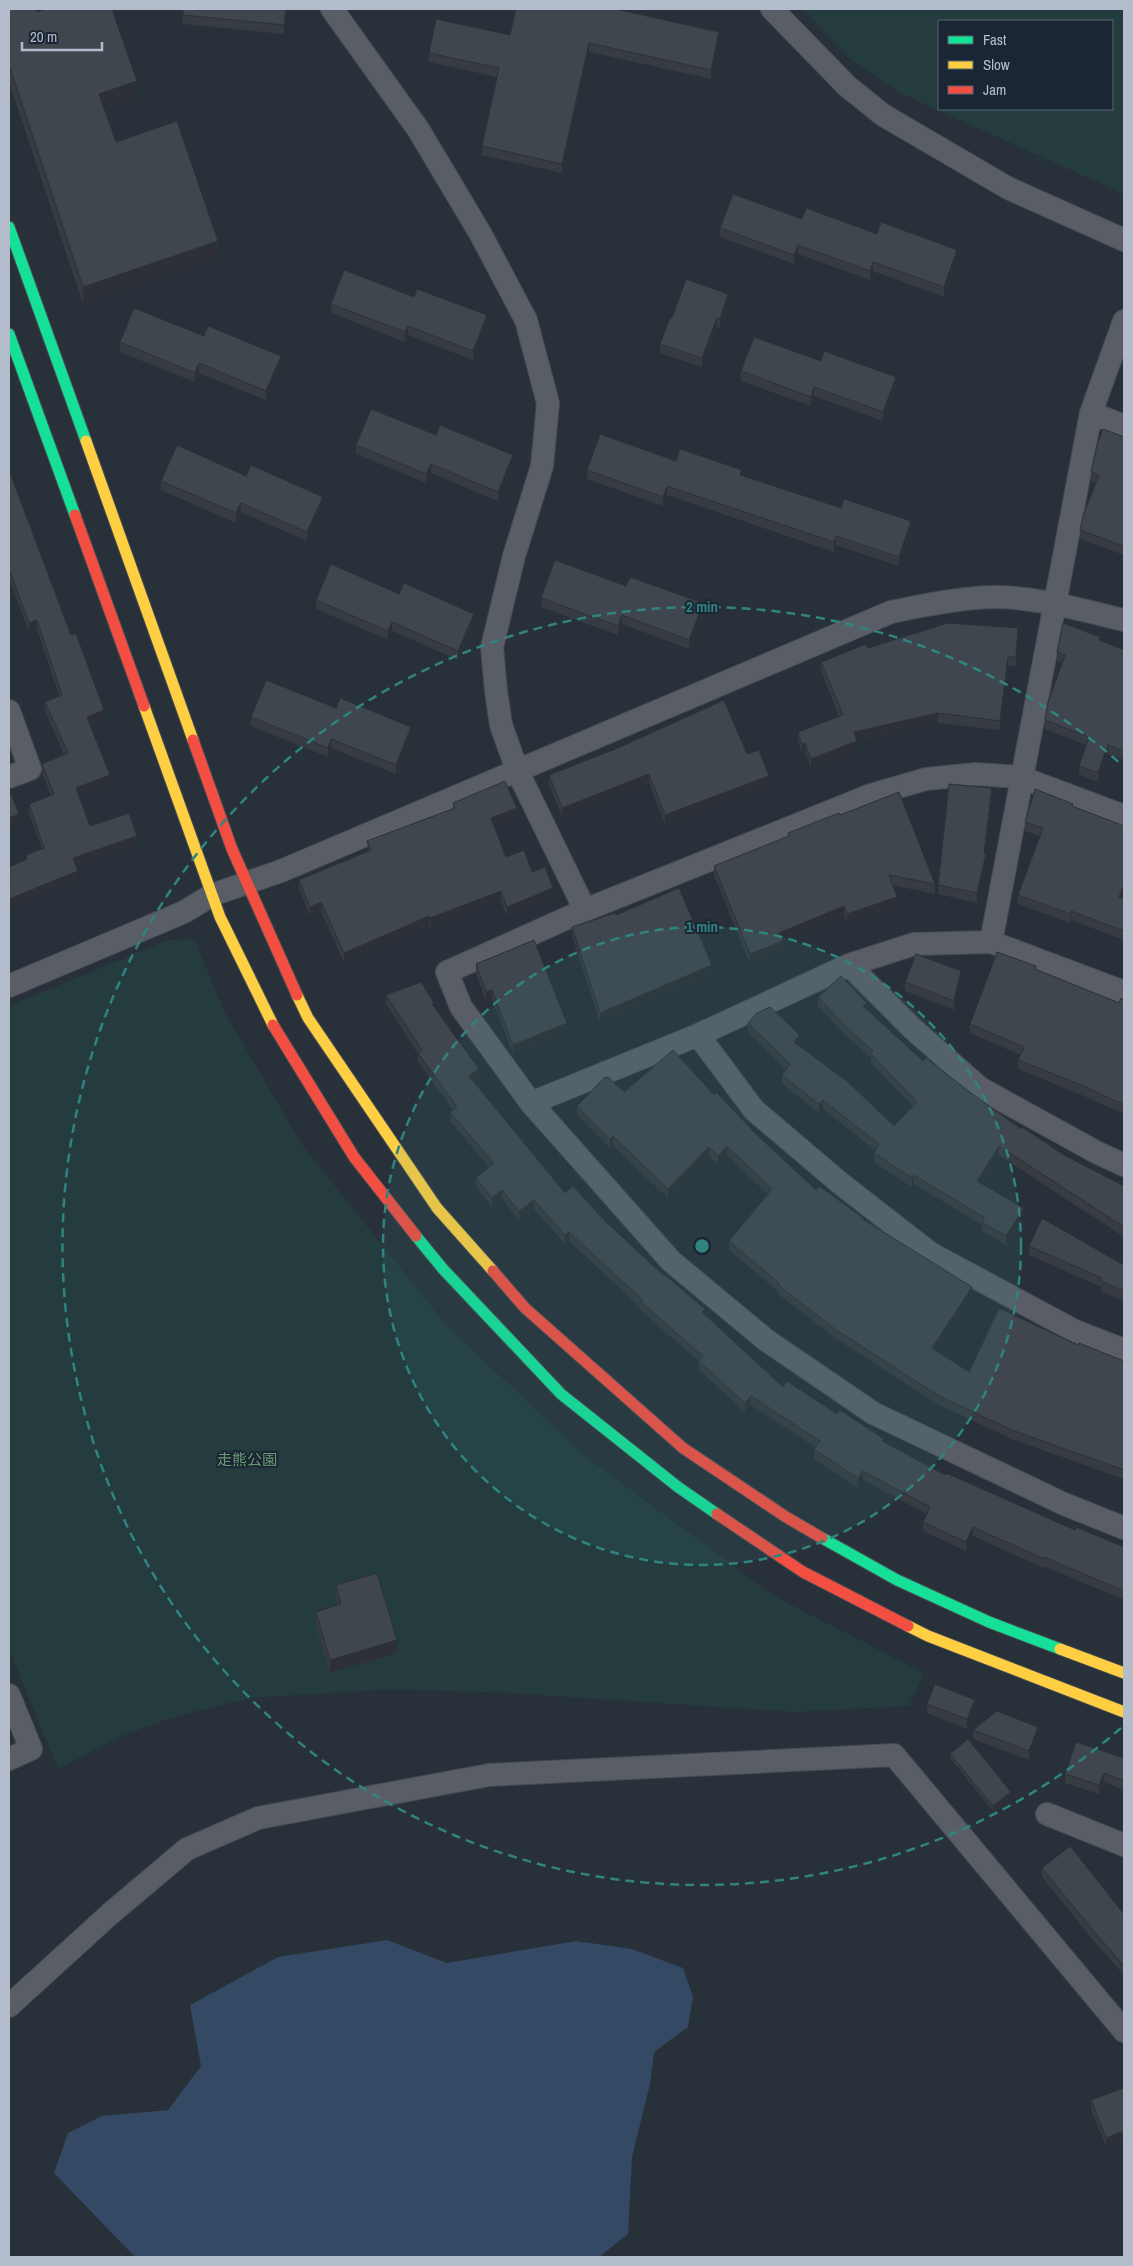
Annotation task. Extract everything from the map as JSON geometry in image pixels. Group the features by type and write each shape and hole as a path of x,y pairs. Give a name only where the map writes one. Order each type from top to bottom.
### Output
{"street":[{"path":"332,9 418,129 480,233 526,320 548,403 542,466 514,556 492,647 496,691 501,725 517,770 585,910"},
{"path":"772,9 847,86 883,115 1008,188 1124,240"},
{"path":"9,227 246,883 308,1018 437,1208 525,1308 683,1448 786,1517 897,1580 989,1622 1124,1673"},
{"path":"991,942 1020,777 1091,413 1124,321"},
{"path":"9,334 212,895 278,1035 354,1157 443,1270 561,1394 678,1487 804,1572 928,1636 1124,1712"},
{"path":"1091,413 1124,426"},
{"path":"9,986 184,912 212,895 281,871 891,612 940,602 994,597 1054,603 1124,620"},
{"path":"9,711 30,769 9,778"},
{"path":"1124,816 1020,777 976,774 926,779 880,793 585,910 447,972 461,1007 531,1103 671,1261 766,1340 873,1413 1064,1504 1124,1528"},
{"path":"531,1103 698,1035 849,965 914,944 991,942 1124,992"},
{"path":"849,965 913,1029 980,1088 1096,1152 1124,1165"},
{"path":"698,1035 754,1110 840,1183 930,1253 1075,1331 1124,1350"},
{"path":"9,1695 31,1749 9,1758"},
{"path":"9,2006 110,1914 187,1849 258,1818 489,1775 894,1755 1124,2031"},
{"path":"1047,1814 1124,1845"}],"green space":[{"path":"803,9 1124,9 1124,194 898,92 849,58"},
{"name":"走熊公園","path":"194,939 224,1011 302,1145 447,1326 585,1456 774,1596 924,1673 909,1706 795,1712 508,1693 391,1689 250,1698 173,1717 117,1738 58,1769 9,1649 9,1006 168,940"}],"water":[{"path":"387,1940 447,1963 576,1941 632,1949 683,1968 693,1997 688,2027 654,2052 650,2084 632,2157 628,2234 599,2257 135,2257 54,2173 68,2133 102,2116 168,2110 201,2066 190,2005 278,1957"}],"building":[{"path":"9,9 36,9 37,12 46,9 112,9 137,81 99,94 116,142 177,121 218,241 83,287 9,65"},
{"path":"183,9 286,9 284,25 183,15"},
{"path":"516,9 615,9 719,32 711,70 589,43 562,164 482,146 499,68 429,53 436,19 510,35"},
{"path":"733,194 802,219 806,208 877,234 881,222 957,250 944,287 873,262 870,271 798,245 794,255 720,228"},
{"path":"344,270 414,297 417,289 487,315 473,351 408,326 405,332 331,304"},
{"path":"686,279 728,294 720,319 717,318 702,358 660,344"},
{"path":"134,308 204,336 208,326 281,356 266,391 199,363 195,373 120,342"},
{"path":"754,337 821,361 824,351 896,377 883,412 814,387 811,397 741,371"},
{"path":"371,409 436,435 440,425 513,455 498,492 431,464 426,474 356,445"},
{"path":"1103,429 1124,437 1124,546 1080,530 1083,516 1099,475 1091,472"},
{"path":"600,434 676,461 680,449 742,470 740,475 841,508 844,499 911,521 899,557 836,536 834,542 667,486 663,497 587,470"},
{"path":"177,445 246,476 251,465 323,497 307,532 241,503 236,513 161,481"},
{"path":"9,470 71,635 76,633 104,710 87,717 110,775 76,788 90,826 129,813 137,836 73,858 78,871 9,899 9,867 27,859 26,855 44,848 29,804 54,794 42,764 68,753 45,702 62,695 37,620 29,623 9,569"},
{"path":"555,560 626,586 630,577 703,603 689,640 622,615 618,626 541,598"},
{"path":"331,564 399,594 404,583 474,614 458,651 392,622 388,631 316,600"},
{"path":"948,623 1018,628 1016,657 1008,657 1000,721 938,713 854,732 857,741 811,759 805,743 802,744 798,732 843,715 821,662 866,644 868,648"},
{"path":"1063,623 1100,637 1099,640 1124,650 1124,751 1108,745 1098,773 1079,766 1089,737 1045,720 1048,702 1065,655 1057,652"},
{"path":"266,680 336,708 340,698 411,727 396,765 331,739 328,748 251,717"},
{"path":"724,700 747,754 759,750 769,776 665,815 649,774 562,808 549,775 618,748"},
{"path":"505,781 517,808 491,818 506,857 524,850 532,872 545,867 553,888 507,907 501,891 430,918 429,916 344,953 321,902 310,907 299,880 371,850 367,841 455,808 453,803"},
{"path":"949,784 992,788 984,853 986,854 977,893 938,885"},
{"path":"9,789 19,814 9,818"},
{"path":"1035,789 1124,826 1124,884 1119,897 1124,899 1124,931 1071,911 1070,914 1018,895 1043,828 1025,822"},
{"path":"899,792 935,884 889,875 897,897 847,914 844,906 779,933 783,941 750,954 714,866 789,836 788,833"},
{"path":"679,888 712,965 600,1013 572,927 615,913 616,915"},
{"path":"534,940 567,1023 513,1045 492,990 486,992 476,964"},
{"path":"997,952 1036,966 1035,969 1119,1003 1121,998 1124,1000 1124,1105 1084,1086 1018,1060 1024,1047 970,1024"},
{"path":"916,954 961,971 954,1001 905,982"},
{"path":"841,976 867,1003 863,1006 923,1061 926,1058 1021,1129 1022,1127 1064,1155 1124,1186 1124,1227 999,1146 977,1181 1024,1208 1006,1236 982,1222 984,1217 914,1175 912,1178 874,1153 879,1144 823,1100 819,1104 782,1075 790,1064 748,1023 757,1013 770,1007 800,1035 794,1042 848,1082 894,1126 917,1102 871,1054 873,1051 844,1025 818,997"},
{"path":"421,982 434,1003 432,1004 479,1069 469,1076 565,1193 573,1186 605,1221 664,1276 705,1309 702,1312 783,1387 787,1381 837,1414 840,1410 884,1439 882,1441 945,1475 946,1473 1075,1530 1076,1527 1124,1547 1124,1591 1044,1557 1044,1559 973,1527 966,1542 923,1522 930,1507 863,1471 858,1478 814,1449 820,1441 751,1396 745,1403 699,1361 703,1356 641,1302 643,1300 569,1232 565,1235 534,1200 519,1211 502,1190 492,1198 476,1178 494,1163 450,1112 457,1107 418,1053 422,1050 386,995"},
{"path":"673,1050 714,1095 716,1092 758,1136 816,1190 819,1186 861,1218 972,1287 932,1348 969,1372 999,1308 1078,1345 1079,1343 1124,1361 1124,1470 1012,1430 939,1396 835,1329 778,1285 779,1283 729,1241 772,1189 727,1146 718,1156 709,1147 668,1189 613,1136 610,1139 577,1106 604,1078 608,1077 624,1092"},
{"path":"1042,1218 1122,1264 1124,1260 1124,1291 1101,1281 1102,1278 1029,1246"},
{"path":"377,1573 397,1640 330,1660 316,1612 341,1604 336,1585"},
{"path":"935,1684 975,1700 967,1719 927,1704"},
{"path":"997,1711 1038,1727 1029,1751 973,1730"},
{"path":"968,1739 1011,1792 993,1806 950,1754"},
{"path":"1076,1742 1124,1758 1124,1781 1104,1773 1099,1785 1065,1774"},
{"path":"1070,1846 1124,1914 1124,1966 1042,1868"},
{"path":"1124,2088 1124,2131 1106,2138 1091,2100"}],"traffic: fast":[{"path":"9,227 86,441"},
{"path":"9,334 75,515"},
{"path":"416,1236 443,1269 561,1394 678,1487 717,1514"},
{"path":"822,1538 897,1580 989,1622 1060,1649"}],"traffic: slow":[{"path":"86,441 193,740"},
{"path":"144,706 220,917 273,1025"},
{"path":"297,995 308,1018 437,1208 493,1271"},
{"path":"908,1626 928,1636 1124,1712"},
{"path":"1060,1649 1124,1673"}],"traffic: jam":[{"path":"75,515 144,706"},
{"path":"193,740 232,849 297,995"},
{"path":"273,1025 354,1157 416,1236"},
{"path":"493,1271 525,1308 683,1448 786,1517 822,1538"},
{"path":"717,1514 803,1572 908,1626"}]}
